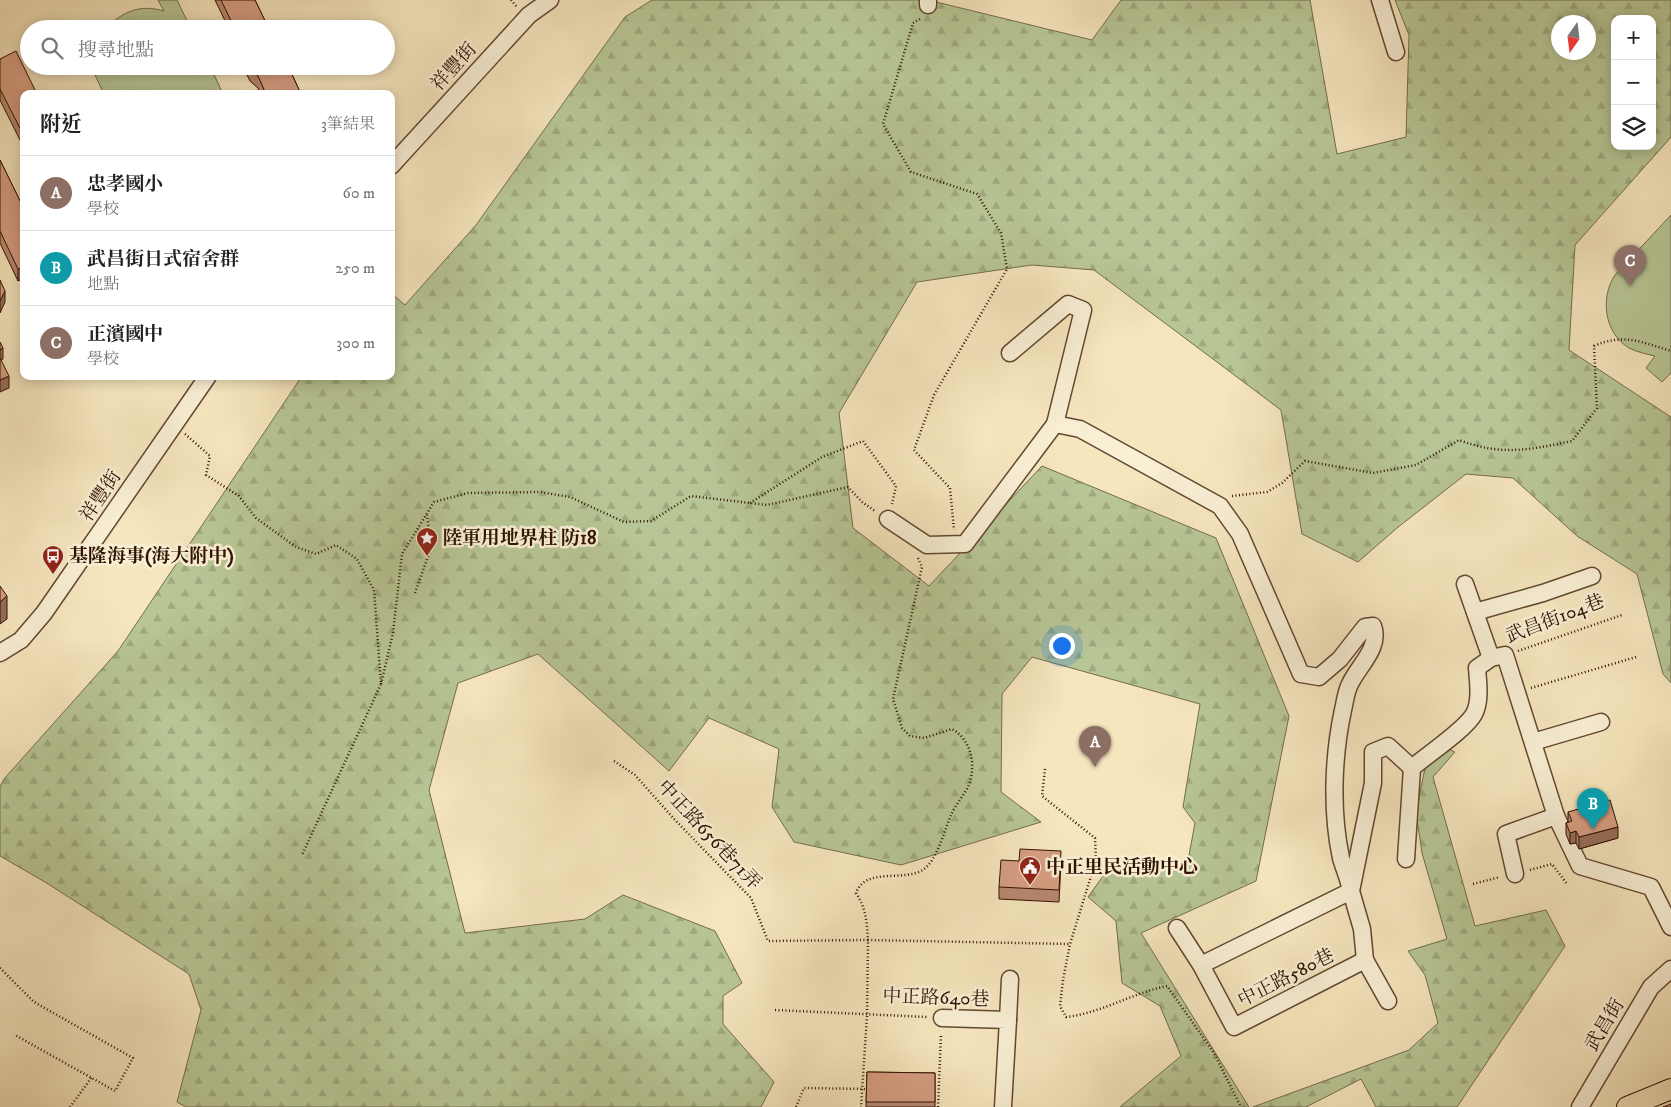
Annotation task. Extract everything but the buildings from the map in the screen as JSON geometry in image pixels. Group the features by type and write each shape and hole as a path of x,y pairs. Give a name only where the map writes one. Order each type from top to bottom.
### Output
{"main road":[{"path":"1628,1107 1671,1089"}],"street":[{"name":"祥豐街","path":"395,162 529,14 550,0"},
{"path":"1380,0 1396,52"},
{"path":"888,519 927,545 966,544 1055,424 1083,310 1068,304 1010,354"},
{"name":"祥豐街","path":"0,654 21,640 44,613 205,380"},
{"path":"1055,424 1080,429 1220,506 1240,534 1301,674 1320,677 1340,659 1365,627 1373,626 1375,633 1367,661 1349,684 1342,712 1334,792 1342,859 1348,872 1362,929 1365,960 1388,1001"},
{"name":"武昌街104巷","path":"1475,612 1543,593 1592,576"},
{"path":"1406,859 1412,768 1458,731 1474,714 1478,691 1477,668 1498,657 1475,612 1465,584"},
{"name":"武昌街104巷","path":"1498,657 1518,692 1556,816 1569,848 1580,866 1650,887 1671,927"},
{"path":"1533,742 1600,722"},
{"path":"1351,890 1373,783 1373,752 1388,746 1412,768"},
{"path":"1515,874 1506,834 1556,816"},
{"path":"1201,965 1351,890"},
{"name":"中正路580巷","path":"1177,928 1201,965 1234,1027 1365,960"},
{"name":"武昌街","path":"1580,1107 1651,987 1671,969"},
{"path":"1008,1020 1010,979"},
{"name":"中正路640巷","path":"942,1018 1008,1020 1003,1107"}],"path":[{"path":"928,3 923,18 913,23 883,124 911,172 977,194 1001,233 1006,269 934,395 914,450 950,488 956,544"},
{"path":"1228,496 1267,492 1282,483 1305,461 1374,473 1416,465 1459,440 1497,451 1532,449 1572,441 1597,408 1594,346 1610,339 1634,339 1671,350"},
{"path":"172,427 187,435 210,456 206,476 239,496 256,518 296,547 316,554 336,545 357,558 374,590 380,684"},
{"path":"302,855 380,684 393,633 402,554 434,502 468,493 550,493 570,497 624,522 651,521 691,496 750,503 767,505 848,487 862,502 888,519 896,486 863,440 822,457 750,503"},
{"path":"415,593 431,548 427,514"},
{"path":"861,1107 867,1016 868,940 867,919 862,902 856,893 858,888 873,878 914,874 926,868 940,843 952,812 972,779 970,750 963,736 952,729 924,738 910,736 902,728 893,699 922,567 908,532"},
{"name":"武昌街104巷","path":"1498,657 1622,615"},
{"path":"1518,692 1636,657"},
{"name":"中正路656巷71弄","path":"614,760 635,775 675,820 751,898 768,940 868,940"},
{"path":"1045,769 1042,796 1095,838 1096,860 1070,944 1060,1006 1066,1017 1102,1010 1142,991 1167,986 1214,1053 1242,1107"},
{"path":"868,940 1070,944"},
{"path":"0,968 34,1002 133,1058 115,1091 15,1035"},
{"path":"775,1010 867,1016"},
{"name":"中正路640巷","path":"867,1016 942,1018"},
{"path":"938,1107 942,1018"},
{"path":"70,1107 92,1077"},
{"path":"796,1107 804,1088 872,1089"}],"green space":[{"path":"158,0 177,0 187,20 116,20 125,14 140,9 147,8 164,11"},
{"path":"652,0 928,0 1092,40 1121,0 1310,0 1337,154 1406,137 1409,35 1395,0 1671,0 1671,137 1575,245 1569,350 1671,417 1671,683 1663,674 1637,574 1577,536 1513,478 1466,474 1397,528 1358,562 1302,534 1281,410 1094,270 1032,265 917,282 839,413 853,528 929,586 1042,466 1216,538 1289,716 1256,881 1141,933 1249,1107 1120,1107 1181,1056 1160,1006 1122,983 1116,921 1088,897 1106,872 1187,866 1195,823 1183,807 1200,704 1032,657 1002,694 1001,792 1041,822 901,865 794,842 772,807 779,749 709,718 669,771 538,654 458,683 429,790 465,933 585,919 623,895 715,931 742,983 723,996 723,1024 774,1082 761,1107 186,1107 177,1102 201,1010 189,974 45,882 0,856 0,787 4,779 118,651 299,380 395,380 395,296 405,305 476,225 625,17"},
{"path":"95,75 214,75 221,90 102,90"},
{"path":"1671,215 1671,373 1662,382 1646,368 1655,356 1629,348 1614,333 1607,314 1606,304 1610,284 1615,275"},
{"path":"1440,745 1455,752 1433,777 1475,926 1546,910 1565,946 1457,1107 1376,1107 1361,1079 1306,1107 1253,1107 1409,1050 1438,1023 1425,975 1408,951 1447,939 1422,853 1416,812 1425,768"}],"place":[{"name":"正濱國中","path":"1630,286"},
{"name":"陸軍用地界柱 防18","path":"427,557"},
{"name":"基隆海事(海大附中)","path":"53,575"},
{"name":"忠孝國小","path":"1095,767"},
{"name":"武昌街日式宿舍群","path":"1593,829"},
{"name":"中正里民活動中心","path":"1030,886"}]}
